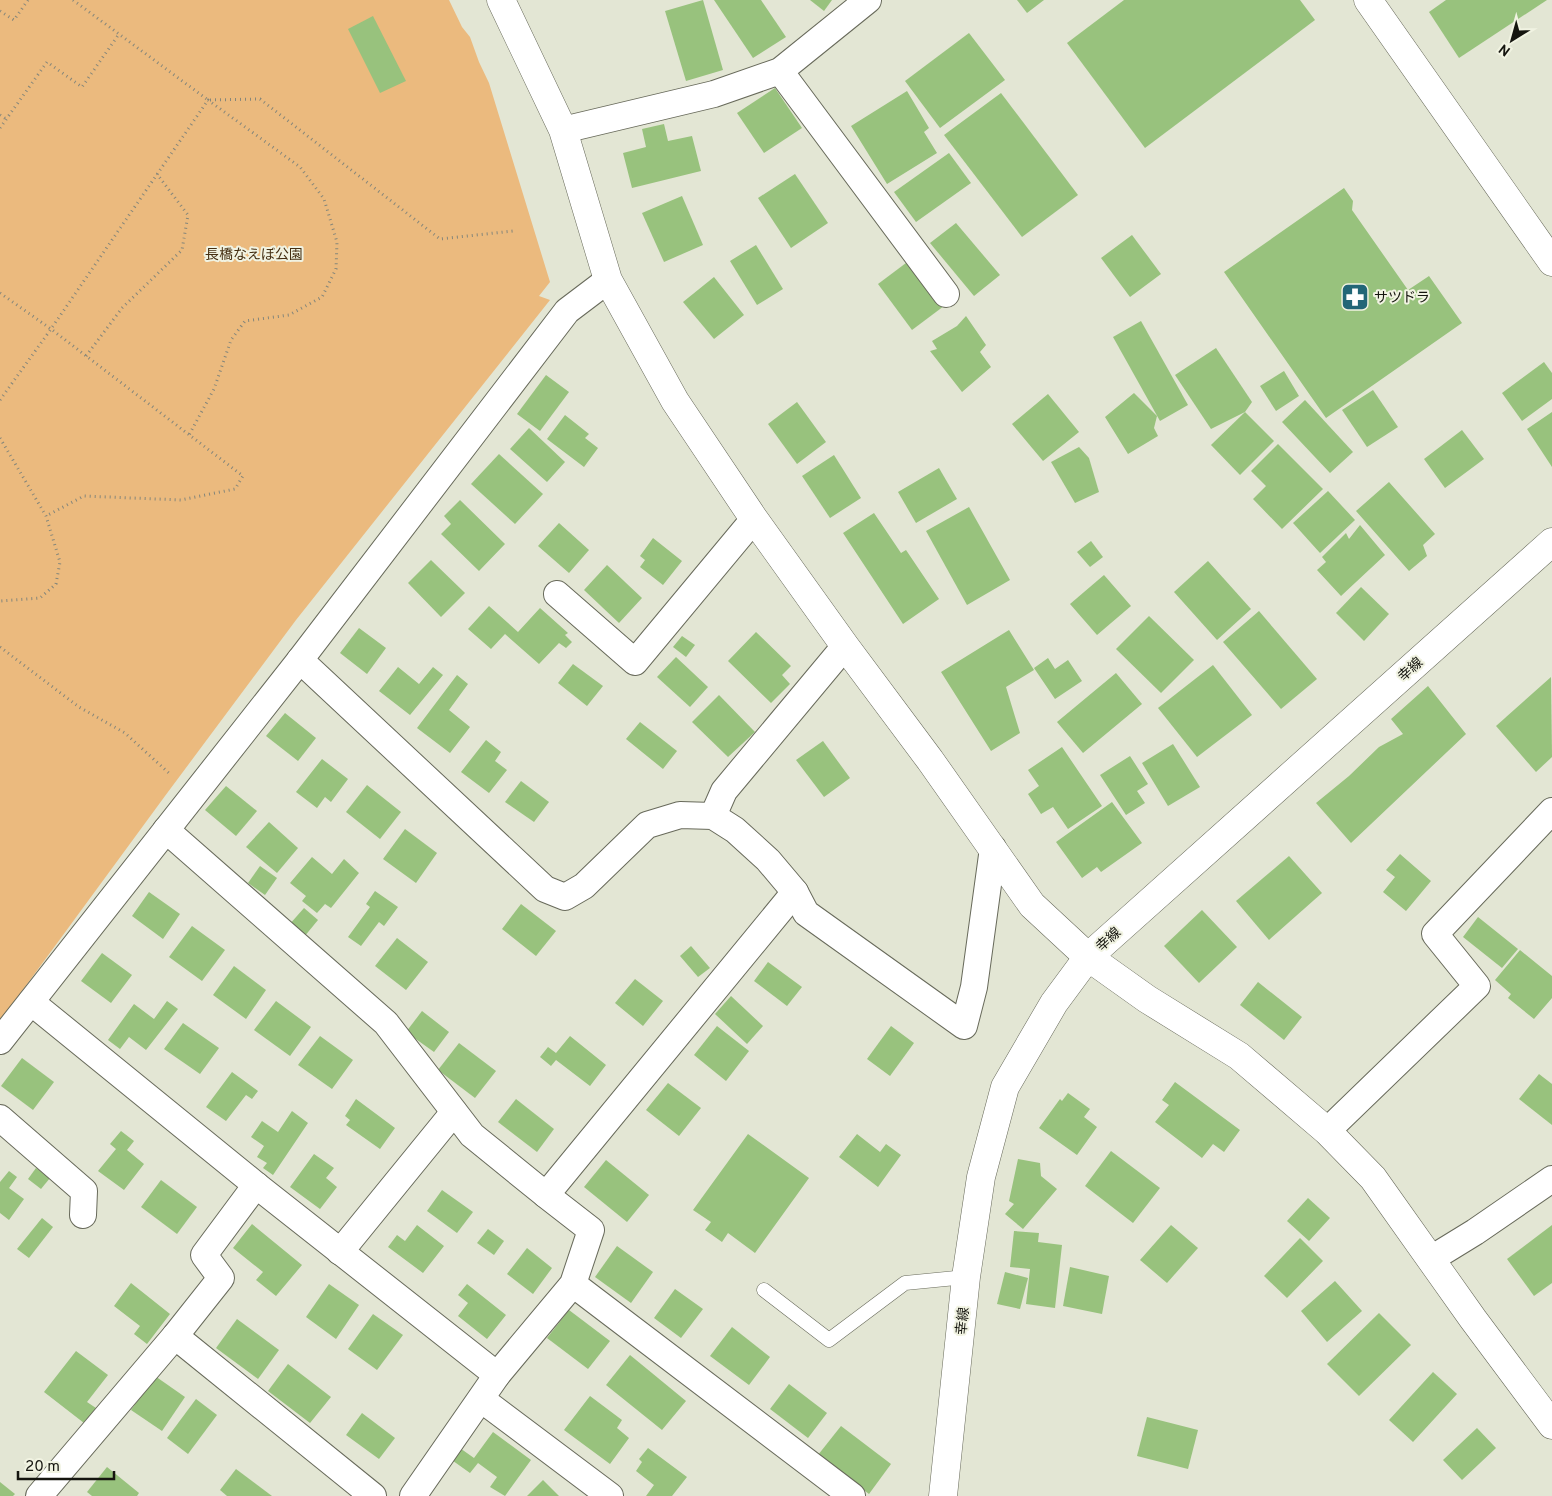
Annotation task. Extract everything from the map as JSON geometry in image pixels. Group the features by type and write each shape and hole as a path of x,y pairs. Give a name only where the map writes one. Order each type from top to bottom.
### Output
{"street":[{"path":"501,0 563,130 608,280 675,401 754,518 993,848 1032,905 1088,957 1147,999 1240,1056 1327,1131 1373,1178 1473,1319 1552,1425"},
{"path":"563,130 714,94 780,70 868,0"},
{"path":"1368,0 1552,262"},
{"path":"780,70 946,294"},
{"path":"0,1041 300,660 567,311 608,280"},
{"path":"557,594 635,662 754,518"},
{"name":"幸線","path":"943,1496 966,1277 981,1177 1005,1087 1054,1003 1088,957 1552,542"},
{"path":"714,816 724,791 845,646"},
{"path":"300,660 546,889 565,897 584,886 647,824 680,815 714,816 735,830 768,860 795,892 806,913 964,1026 974,987 993,848"},
{"path":"1327,1131 1477,986 1434,934 1552,811"},
{"path":"166,830 386,1023 472,1134 591,1230 574,1284 497,1375 413,1496"},
{"path":"546,1195 795,892"},
{"path":"31,1002 256,1185 497,1375"},
{"path":"340,1252 454,1112"},
{"path":"0,1118 84,1191 83,1215"},
{"path":"1432,1259 1552,1179"},
{"path":"51,1492 221,1278 204,1255 256,1185"},
{"path":"574,1284 852,1496"},
{"path":"175,1336 373,1496"},
{"path":"481,1399 610,1496"}],"lane":[{"path":"764,1290 828,1340 905,1282 966,1277"}],"path":[{"path":"0,11 14,20 28,0"},
{"path":"73,0 300,167 324,199 337,242 336,269 322,297 289,315 245,321 231,340 214,389 189,435"},
{"path":"0,128 47,62 82,87 119,34"},
{"path":"208,100 260,99 440,239 513,231"},
{"path":"0,400 208,100"},
{"path":"0,114 6,119"},
{"path":"86,356 122,308 182,250 188,215 157,174"},
{"path":"0,293 51,329 244,476 235,489 181,500 84,496 46,516"},
{"path":"0,438 46,516 60,562 56,584 40,598 0,601"},
{"path":"0,647 79,707 125,733 160,766 195,794"}],"green space":[{"name":"長橋なえぼ公園","path":"0,0 449,0 462,27 470,37 489,83 550,282 539,296 550,300 296,620 0,1021"}],"building":[{"path":"703,0 723,70 686,81 665,11"},
{"path":"714,0 761,0 786,37 753,58"},
{"path":"810,0 832,0 824,11"},
{"path":"1017,0 1044,0 1027,13"},
{"path":"1124,0 1300,0 1315,20 1145,148 1067,43"},
{"path":"1446,0 1547,0 1459,58 1429,12"},
{"path":"373,16 406,81 380,93 348,29"},
{"path":"969,33 1005,80 940,128 905,81"},
{"path":"775,88 802,128 764,153 737,113"},
{"path":"907,91 929,128 924,132 937,153 887,184 851,126"},
{"path":"1001,93 1078,195 1022,237 944,135"},
{"path":"664,124 668,141 692,136 701,171 632,188 623,153 646,147 642,129"},
{"path":"949,153 971,183 916,222 894,192"},
{"path":"795,174 828,223 791,248 758,198"},
{"path":"1344,188 1353,201 1352,210 1408,290 1429,276 1462,323 1326,418 1224,272"},
{"path":"682,196 703,245 664,262 642,213"},
{"path":"956,223 1000,275 974,296 930,243"},
{"path":"1132,235 1161,274 1130,297 1101,258"},
{"path":"756,245 783,289 757,305 730,261"},
{"path":"914,257 948,303 912,330 878,284"},
{"path":"714,277 744,315 714,339 683,302"},
{"path":"966,316 986,345 980,352 991,367 962,392 930,351 937,349 932,341 957,326"},
{"path":"1141,321 1188,405 1160,421 1113,337"},
{"path":"1216,348 1252,402 1245,412 1211,429 1175,375"},
{"path":"1544,362 1552,373 1552,399 1522,421 1502,393"},
{"path":"1284,371 1299,396 1276,411 1260,386"},
{"path":"546,375 569,392 540,431 517,414"},
{"path":"1373,390 1398,427 1367,447 1342,410"},
{"path":"1134,393 1157,416 1154,428 1158,436 1128,454 1105,417"},
{"path":"1048,394 1079,432 1043,461 1012,424"},
{"path":"1305,400 1353,452 1330,473 1282,422"},
{"path":"797,402 826,442 797,464 768,424"},
{"path":"1245,412 1274,441 1240,475 1211,445"},
{"path":"1552,412 1552,467 1527,429"},
{"path":"565,415 589,434 585,438 598,448 584,467 547,439"},
{"path":"529,428 565,462 547,482 510,449"},
{"path":"1462,430 1484,459 1445,488 1424,459"},
{"path":"1278,444 1323,489 1282,529 1253,499 1266,486 1251,471"},
{"path":"1079,447 1089,458 1099,492 1075,503 1051,462"},
{"path":"499,454 543,494 515,524 471,484"},
{"path":"834,455 861,498 830,518 802,476"},
{"path":"939,468 957,499 916,523 898,492"},
{"path":"1389,482 1435,534 1423,545 1427,556 1409,571 1356,511"},
{"path":"1328,491 1355,520 1320,553 1293,523"},
{"path":"460,500 505,544 479,571 441,534 451,524 444,516"},
{"path":"969,507 1010,580 967,605 926,531"},
{"path":"874,513 901,553 906,550 939,599 903,624 843,533"},
{"path":"559,523 589,550 569,573 538,546"},
{"path":"1360,525 1385,555 1341,596 1317,570 1326,562 1322,557 1346,533 1349,539"},
{"path":"653,538 682,561 663,585 640,567 645,560 640,556"},
{"path":"1091,541 1103,557 1090,567 1077,552"},
{"path":"431,560 465,593 441,617 408,583"},
{"path":"1208,561 1251,609 1217,640 1174,592"},
{"path":"607,565 642,598 619,623 584,590"},
{"path":"1104,575 1131,606 1097,635 1070,604"},
{"path":"1361,587 1389,614 1364,641 1336,613"},
{"path":"489,606 518,632 540,608 568,633 565,635 572,642 566,648 559,643 539,664 505,634 491,649 468,629"},
{"path":"1259,611 1317,679 1281,709 1223,642"},
{"path":"1149,616 1194,660 1161,693 1116,649"},
{"path":"359,628 386,648 367,674 340,653"},
{"path":"1009,630 1034,670 1006,687 1020,733 991,751 941,672"},
{"path":"756,632 791,666 782,675 790,684 771,703 728,661"},
{"path":"682,636 695,645 686,657 673,647"},
{"path":"676,657 708,687 690,707 657,677"},
{"path":"1048,658 1055,669 1068,660 1082,681 1055,699 1034,668"},
{"path":"573,664 603,686 587,706 558,683"},
{"path":"1213,665 1252,715 1197,757 1158,708"},
{"path":"398,667 419,684 433,667 443,675 410,715 379,691"},
{"path":"1116,673 1142,704 1083,753 1057,722"},
{"path":"457,675 468,684 449,710 470,727 450,753 417,728"},
{"path":"1551,677 1552,757 1536,772 1496,726"},
{"path":"1428,686 1466,734 1351,843 1316,803 1349,776 1379,747 1403,734 1391,719"},
{"path":"719,695 755,732 728,757 692,722"},
{"path":"285,713 316,738 298,761 266,736"},
{"path":"640,722 677,751 663,769 626,739"},
{"path":"486,740 501,752 495,761 507,770 489,793 461,772"},
{"path":"823,741 850,778 824,797 796,760"},
{"path":"1173,744 1200,787 1168,806 1142,763"},
{"path":"1062,747 1102,806 1068,829 1053,807 1041,814 1028,794 1039,786 1028,770"},
{"path":"1130,756 1148,784 1137,791 1145,803 1126,815 1100,775"},
{"path":"322,759 348,779 331,802 325,797 317,808 296,792"},
{"path":"521,781 549,802 534,822 505,802"},
{"path":"367,785 401,812 380,839 346,812"},
{"path":"226,786 257,811 236,836 205,810"},
{"path":"1112,802 1142,843 1101,872 1097,867 1082,878 1056,842"},
{"path":"269,822 298,848 277,873 246,847"},
{"path":"405,829 437,853 416,883 383,859"},
{"path":"1400,854 1431,881 1406,911 1383,892 1395,877 1386,870"},
{"path":"1289,856 1322,893 1269,940 1236,901"},
{"path":"312,857 332,874 344,859 359,873 331,908 325,904 317,913 302,901 306,896 290,883"},
{"path":"260,866 277,878 265,895 248,883"},
{"path":"375,891 398,907 384,926 379,922 361,946 348,937 370,907 366,904"},
{"path":"149,892 180,914 163,939 132,916"},
{"path":"521,904 556,931 536,956 502,929"},
{"path":"304,908 318,920 304,937 289,925"},
{"path":"1202,910 1237,947 1199,983 1164,946"},
{"path":"1478,917 1518,949 1502,968 1463,937"},
{"path":"192,926 225,950 202,981 169,957"},
{"path":"397,938 428,962 406,990 375,966"},
{"path":"691,946 710,968 698,977 680,956"},
{"path":"1520,950 1552,976 1552,998 1534,1019 1508,998 1511,994 1495,980"},
{"path":"102,953 132,975 111,1003 81,981"},
{"path":"768,962 802,987 787,1006 754,981"},
{"path":"234,966 266,990 246,1019 213,995"},
{"path":"635,979 663,1001 643,1026 615,1003"},
{"path":"1258,982 1302,1017 1284,1040 1240,1005"},
{"path":"731,996 763,1026 747,1044 715,1014"},
{"path":"167,1001 178,1009 146,1050 129,1037 120,1049 108,1040 134,1004 154,1019"},
{"path":"276,1001 311,1027 290,1056 254,1030"},
{"path":"422,1011 449,1032 434,1052 406,1032"},
{"path":"183,1023 219,1048 200,1074 164,1049"},
{"path":"717,1026 749,1051 726,1081 694,1055"},
{"path":"891,1026 914,1043 890,1076 867,1059"},
{"path":"320,1036 353,1060 332,1089 298,1065"},
{"path":"570,1036 606,1065 590,1086 556,1060 551,1066 540,1057 548,1047 556,1053"},
{"path":"459,1043 496,1071 475,1098 438,1070"},
{"path":"22,1058 54,1082 33,1110 1,1086"},
{"path":"232,1072 258,1091 252,1099 246,1095 226,1121 206,1107"},
{"path":"1539,1074 1552,1084 1552,1125 1519,1099"},
{"path":"1175,1082 1240,1130 1224,1152 1213,1144 1202,1158 1155,1122 1169,1105 1162,1100"},
{"path":"668,1083 701,1108 679,1136 646,1110"},
{"path":"1068,1093 1090,1109 1084,1117 1097,1127 1077,1155 1039,1128 1060,1099 1062,1101"},
{"path":"356,1099 395,1128 380,1149 346,1125 350,1120 345,1116"},
{"path":"516,1099 554,1129 537,1152 498,1122"},
{"path":"292,1111 308,1123 273,1175 263,1168 267,1163 257,1157 264,1146 251,1137 262,1121 278,1132"},
{"path":"121,1131 134,1141 127,1150 144,1164 124,1190 98,1171 116,1149 110,1144"},
{"path":"748,1134 809,1178 755,1253 728,1233 722,1242 705,1230 711,1222 693,1210"},
{"path":"857,1134 880,1152 886,1144 901,1155 878,1187 839,1157"},
{"path":"1111,1151 1160,1188 1133,1223 1085,1186"},
{"path":"314,1154 334,1168 326,1178 337,1187 320,1209 290,1187"},
{"path":"1018,1159 1040,1163 1041,1176 1057,1189 1023,1229 1005,1214 1014,1204 1009,1201"},
{"path":"606,1160 649,1195 627,1222 584,1187"},
{"path":"36,1168 50,1178 41,1189 28,1179"},
{"path":"9,1171 17,1177 9,1188 24,1199 9,1220 0,1213 0,1182"},
{"path":"161,1180 197,1207 177,1234 141,1207"},
{"path":"442,1190 473,1212 457,1233 427,1211"},
{"path":"1308,1198 1330,1218 1309,1241 1287,1221"},
{"path":"42,1218 53,1227 29,1258 17,1249"},
{"path":"252,1224 302,1265 276,1296 256,1280 263,1272 233,1248"},
{"path":"417,1225 444,1246 423,1273 388,1247 397,1235 405,1241"},
{"path":"1171,1225 1198,1248 1167,1283 1140,1260"},
{"path":"1552,1225 1552,1283 1534,1296 1507,1259"},
{"path":"488,1229 504,1241 494,1255 477,1243"},
{"path":"1014,1231 1039,1233 1038,1242 1062,1245 1055,1308 1026,1304 1030,1269 1010,1267"},
{"path":"1300,1238 1323,1261 1287,1298 1264,1276"},
{"path":"617,1246 653,1272 631,1303 595,1277"},
{"path":"527,1248 552,1268 533,1294 507,1274"},
{"path":"1070,1267 1109,1276 1102,1314 1063,1306"},
{"path":"1005,1272 1028,1278 1020,1309 997,1304"},
{"path":"1335,1281 1362,1311 1327,1342 1301,1311"},
{"path":"131,1283 170,1314 147,1344 134,1334 140,1326 114,1306"},
{"path":"329,1284 359,1305 336,1339 306,1317"},
{"path":"467,1284 506,1315 487,1339 458,1316 468,1303 458,1295"},
{"path":"675,1289 703,1309 681,1338 654,1318"},
{"path":"569,1310 610,1341 588,1369 547,1338"},
{"path":"1379,1313 1411,1345 1359,1396 1327,1364"},
{"path":"373,1314 403,1335 377,1370 348,1349"},
{"path":"237,1319 279,1350 258,1379 216,1348"},
{"path":"732,1327 770,1357 749,1385 710,1356"},
{"path":"76,1351 108,1375 87,1402 96,1408 84,1423 44,1392"},
{"path":"630,1355 686,1401 662,1430 606,1385"},
{"path":"288,1364 331,1397 310,1423 268,1391"},
{"path":"1433,1372 1457,1394 1413,1442 1389,1420"},
{"path":"155,1376 185,1397 162,1431 131,1410"},
{"path":"789,1384 827,1413 808,1438 770,1409"},
{"path":"590,1396 622,1420 617,1428 629,1438 610,1464 564,1430"},
{"path":"196,1399 217,1415 188,1454 167,1438"},
{"path":"362,1413 395,1438 379,1459 346,1435"},
{"path":"1147,1417 1198,1430 1188,1469 1137,1456"},
{"path":"841,1426 891,1464 869,1494 818,1455"},
{"path":"1477,1428 1496,1448 1462,1480 1443,1460"},
{"path":"493,1432 531,1460 505,1496 490,1487 497,1477 478,1463 470,1473 449,1458 457,1446 474,1458"},
{"path":"648,1448 687,1477 672,1496 646,1496 654,1485 636,1471 642,1462 639,1459"},
{"path":"107,1467 139,1493 137,1496 92,1496 87,1492"},
{"path":"236,1469 272,1496 227,1496 220,1490"},
{"path":"543,1480 559,1496 527,1496"},
{"path":"0,1482 15,1494 13,1496 0,1496"}],"place":[{"name":"サツドラ","path":"1355,297"}]}
